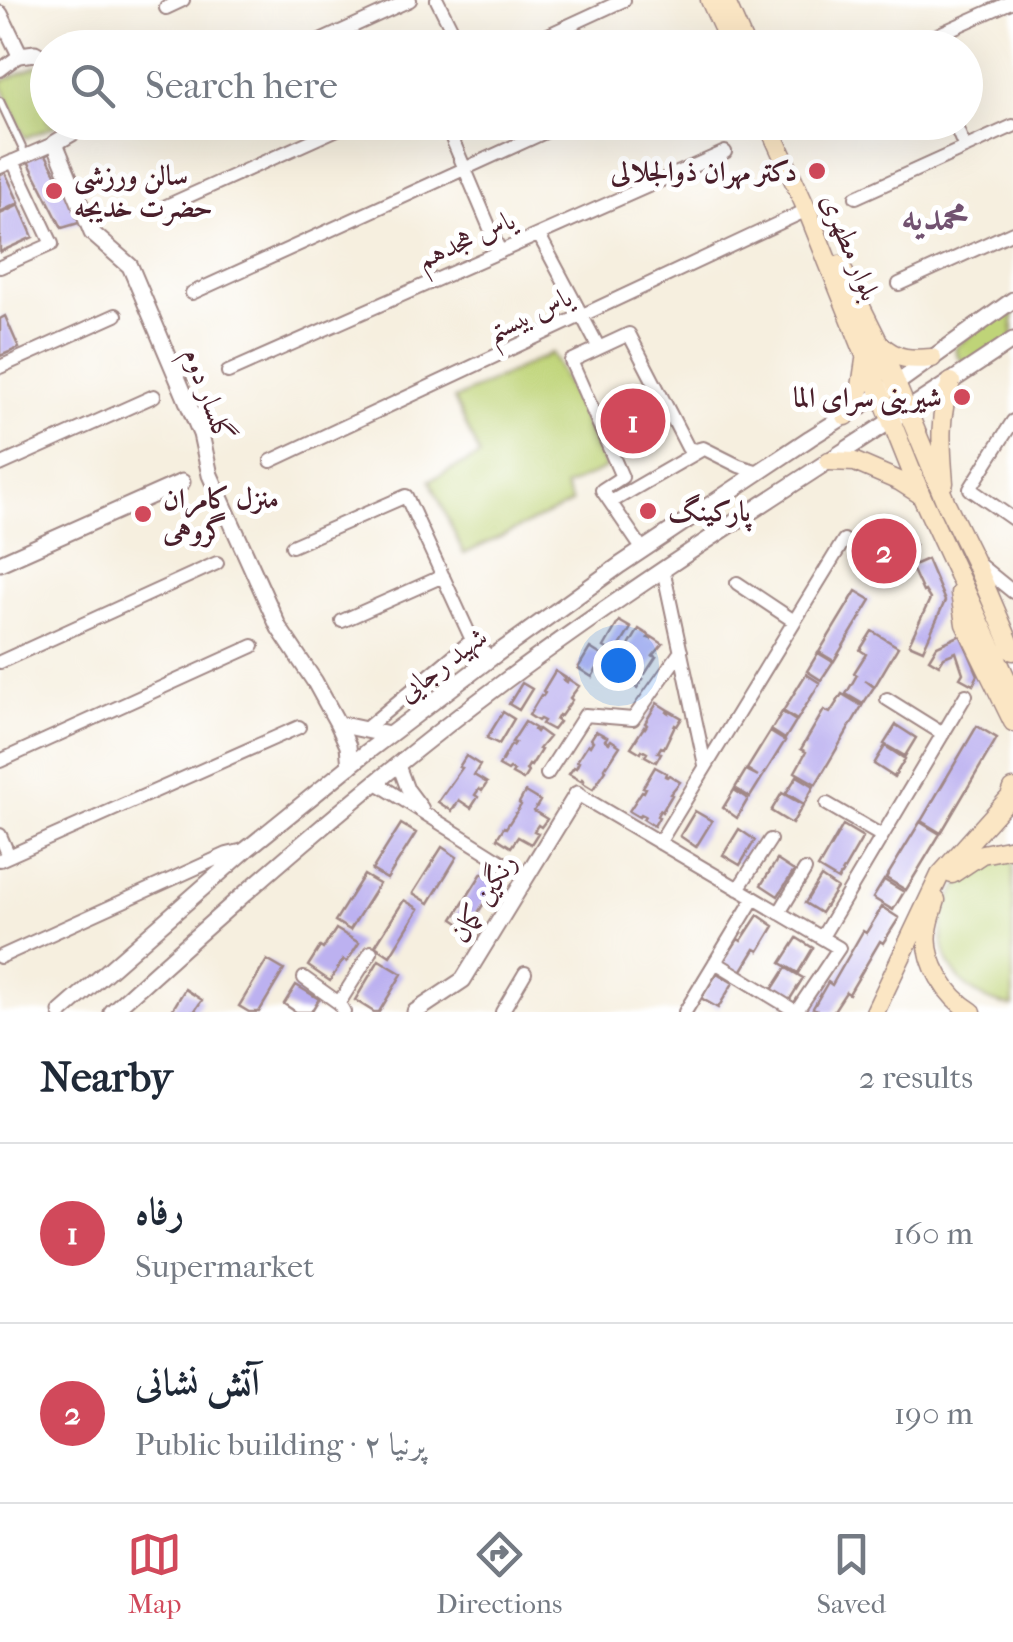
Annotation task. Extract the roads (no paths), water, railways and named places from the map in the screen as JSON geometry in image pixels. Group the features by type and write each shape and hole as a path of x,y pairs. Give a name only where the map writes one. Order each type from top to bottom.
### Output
{"main road":[{"path":"710,0 724,30"},
{"path":"725,0 738,30"},
{"name":"بلوار مطهری","path":"774,140 872,349"},
{"name":"بلوار مطهری","path":"786,140 900,417"},
{"path":"846,416 861,387 872,349 902,358 932,358"},
{"path":"946,503 940,436 943,403 951,382"},
{"path":"900,417 920,494 956,568 1013,651"},
{"path":"900,417 974,560 996,586 1013,622"},
{"path":"829,462 854,462 920,494"},
{"path":"974,560 984,609 1013,693"},
{"path":"956,568 965,624 1013,722"},
{"path":"875,1012 940,875 1013,789"},
{"path":"972,1012 958,1003 935,972 927,935 936,898 954,872 982,854 1013,848"}],"street":[{"path":"166,8 183,0"},
{"path":"344,30 410,0"},
{"path":"437,0 451,30"},
{"path":"559,30 624,0"},
{"path":"949,30 1006,2"},
{"path":"0,14 20,55"},
{"path":"0,70 20,55 30,54"},
{"path":"983,140 1013,126"},
{"path":"0,268 52,244 13,161 61,140"},
{"path":"153,212 313,140"},
{"path":"453,140 500,252"},
{"path":"192,293 528,140"},
{"path":"962,140 965,148"},
{"path":"856,198 982,140"},
{"name":"گلسار دوم","path":"55,144 92,233 130,266 201,434 210,475 279,628 338,724 348,746 350,766"},
{"name":"یاس هجدهم","path":"228,372 725,152"},
{"name":"یاس بیستم","path":"271,461 807,210"},
{"path":"900,284 1013,232"},
{"path":"539,234 598,348"},
{"name":"شهید رجایی","path":"61,1012 247,849 490,658 620,565 888,389 1013,300"},
{"path":"0,367 116,314"},
{"path":"643,550 602,490 622,476 571,361 629,334 682,442 688,448 704,448 759,472"},
{"path":"959,337 957,357 977,364"},
{"name":"شهید رجایی","path":"112,1012 236,899 375,782 506,681 662,569 1013,340"},
{"path":"0,465 154,396"},
{"path":"1013,421 970,489 1013,519"},
{"path":"810,438 827,445 829,462"},
{"path":"610,502 704,448"},
{"path":"0,563 182,482"},
{"path":"292,546 406,496 472,640 490,658"},
{"path":"659,842 844,540"},
{"path":"974,560 1013,592"},
{"path":"0,662 217,563"},
{"path":"620,565 633,574 637,588"},
{"path":"662,569 706,765"},
{"path":"342,621 443,576"},
{"path":"737,583 794,621"},
{"path":"364,730 472,640"},
{"path":"0,760 252,646"},
{"path":"547,774 585,715 632,719 681,652"},
{"path":"822,938 966,694"},
{"path":"887,699 943,734"},
{"path":"338,724 389,735"},
{"path":"0,835 5,858 299,727"},
{"path":"698,731 721,740"},
{"path":"398,764 407,788 426,814"},
{"path":"375,782 526,877"},
{"path":"577,794 839,948 797,1012 715,962"},
{"name":"رنگین کمان","path":"415,1012 463,980 577,794"},
{"path":"827,804 882,836"},
{"path":"738,889 770,840"},
{"path":"0,957 227,854 247,849"},
{"path":"226,867 224,893 236,899"},
{"path":"779,913 805,870"},
{"path":"685,1012 754,898"},
{"path":"304,978 342,1008 371,952"},
{"path":"502,1012 525,974"}],"lane":[{"path":"0,100 13,161"}],"place":[{"name":"دکتر مهران ذوالجلالی","path":"817,171"},
{"name":"سالن ورزشی حضرت خدیجه","path":"54,191"},
{"name":"شیرینی سرای الما","path":"962,397"},
{"name":"رفاه","path":"633,421"},
{"name":"پارکینگ","path":"648,511"},
{"name":"منزل کامران گروهی","path":"143,514"},
{"name":"آتش نشانی","path":"884,551"}],"district":[{"name":"محمدیه","path":"935,216"}]}
